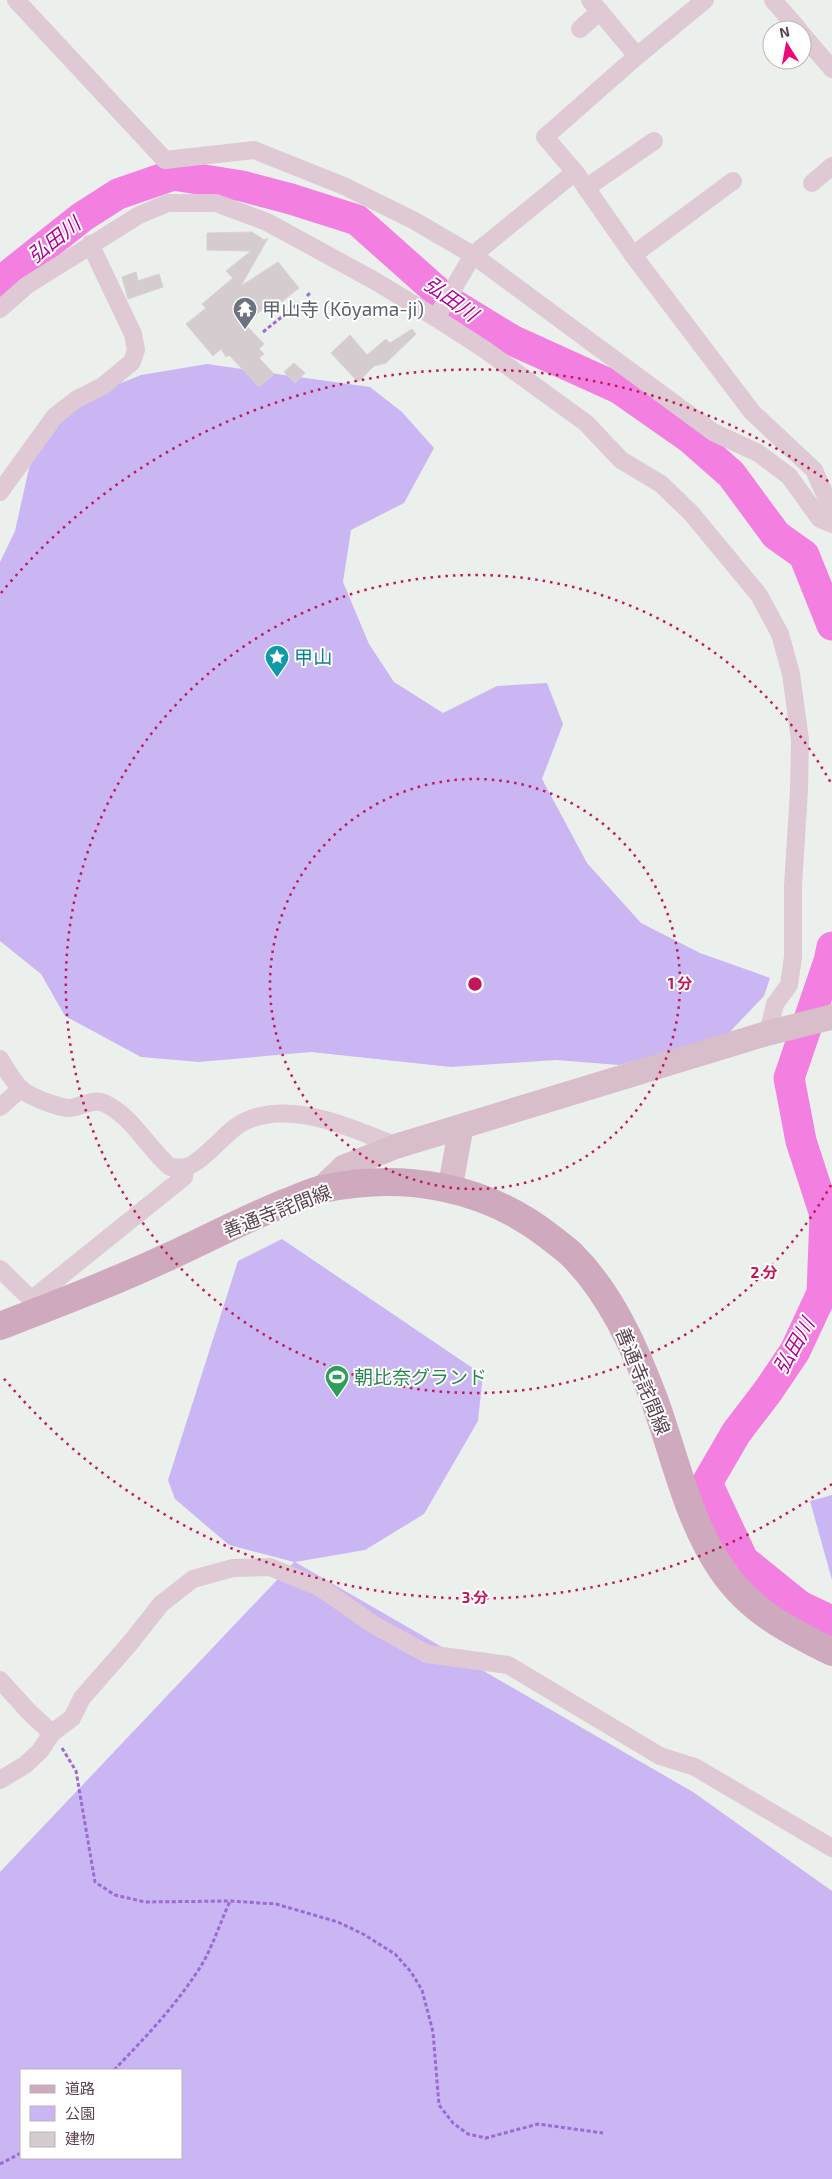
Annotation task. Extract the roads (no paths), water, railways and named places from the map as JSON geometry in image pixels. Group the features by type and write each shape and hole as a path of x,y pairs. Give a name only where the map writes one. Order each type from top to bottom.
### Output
{"main road":[{"name":"善通寺詫間線","path":"0,1326 37,1305 168,1258 265,1211 321,1189 373,1181 413,1182 450,1188 491,1200 535,1226 571,1254 601,1292 630,1340 654,1400 683,1490 701,1532 722,1570 749,1602 785,1629 832,1652"}],"street":[{"path":"16,0 164,160 254,150 344,186 413,220 473,255 713,432 758,453 789,476 820,519 832,524"},
{"path":"705,0 637,56 545,137 575,172 633,255 752,412 814,470 832,510"},
{"path":"774,0 791,20"},
{"path":"580,29 595,6 637,56"},
{"path":"812,46 832,69"},
{"path":"586,188 654,141"},
{"path":"812,183 832,166"},
{"path":"436,318 473,255 575,172"},
{"path":"633,255 733,182"},
{"path":"0,309 26,286 139,214 168,203 216,203 267,222 375,281 436,318 484,349 586,423 621,460 661,484 691,512 759,595 780,634 791,674 800,740 793,886 793,957 789,985 775,1004 774,1031"},
{"path":"0,492 55,416 77,399 103,386 132,362 136,350 133,334 90,244"},
{"path":"321,1189 344,1167 397,1146 774,1031 828,1018"},
{"path":"0,1059 21,1090 45,1102 69,1108 88,1103 102,1102 126,1117 156,1154 170,1167 186,1167 246,1120 269,1114 299,1114 341,1124 397,1146"},
{"path":"0,1106 21,1090"},
{"path":"450,1188 460,1128"},
{"path":"0,1270 37,1305 184,1177 186,1167"},
{"path":"0,1780 25,1765 40,1751 52,1733 72,1718 82,1698 131,1642 160,1604 193,1579 233,1568 270,1567 321,1588 374,1625 427,1654 508,1665 660,1756 695,1767 832,1848"},
{"path":"0,1680 30,1713 52,1733"}],"waterway":[{"name":"弘田川","path":"0,282 82,217 118,194 173,175 242,186 357,220 448,301 512,340 620,389 690,438 731,474 776,535 804,555 832,625"},
{"name":"弘田川","path":"832,947 829,961 789,1078 801,1141 825,1215 822,1293 795,1351 736,1433 707,1483 743,1560 800,1606 832,1621"}],"place":[{"name":"甲山寺 (Kōyama-ji)","path":"245,330"},
{"name":"甲山","path":"277,678"},
{"name":"朝比奈グランド","path":"337,1398"}]}
